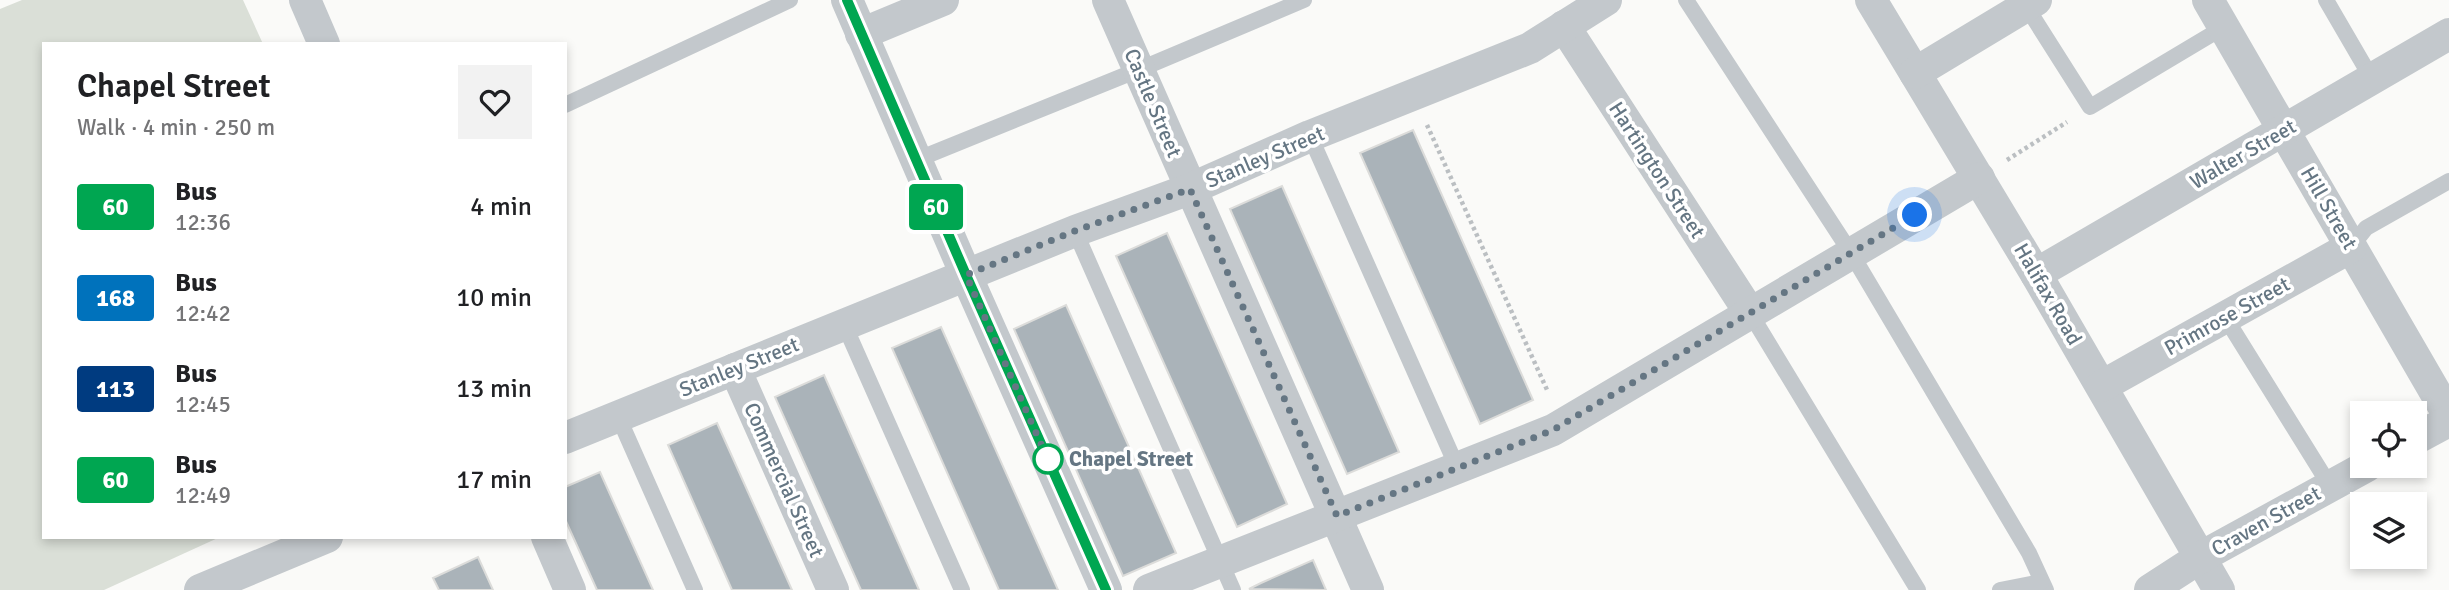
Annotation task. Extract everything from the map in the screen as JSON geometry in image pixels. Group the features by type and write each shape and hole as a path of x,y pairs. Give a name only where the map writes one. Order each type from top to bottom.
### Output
{"street":[{"path":"304,0 323,42"},
{"path":"847,0 1106,590"},
{"path":"861,34 943,0"},
{"name":"Castle Street","path":"1108,0 1368,590"},
{"name":"Stanley Street","path":"567,437 1075,231 1190,189 1310,136 1530,48 1606,0"},
{"name":"Halifax Road","path":"1871,0 2036,274 2219,590"},
{"name":"Hill Street","path":"2208,0 2449,418"},
{"path":"1915,73 2031,3"},
{"name":"Hartington Street","path":"1564,26 1750,313"},
{"name":"Walter Street","path":"2036,274 2449,34"},
{"path":"1149,590 1562,425 1979,178"},
{"name":"Primrose Street","path":"2102,386 2351,247"},
{"name":"Commercial Street","path":"735,369 834,590"},
{"path":"2427,432 2449,418"},
{"name":"Craven Street","path":"2150,590 2201,557 2350,475"},
{"path":"217,587 323,539"},
{"path":"548,539 570,590"}],"lane":[{"path":"567,104 790,0"},
{"path":"916,160 1304,0"},
{"path":"1686,0 1851,253 2029,553 2043,586 2000,590"},
{"path":"2326,0 2372,79"},
{"path":"2031,3 2090,107 2224,27"},
{"path":"1310,136 1457,467"},
{"path":"2351,247 2366,228 2449,181"},
{"path":"1075,231 1233,590"},
{"path":"1750,313 1918,590"},
{"path":"2225,317 2330,486"},
{"path":"844,324 962,590"},
{"path":"618,416 695,590"}],"path":[{"path":"1413,94 1562,425"},
{"path":"1979,178 2102,100"}],"shaded area":[{"path":"22,0 243,0 262,42 42,42 42,539 216,539 104,590 0,590 0,9"}],"building":[{"path":"1413,130 1533,400 1480,424 1360,153"},
{"path":"1282,186 1399,452 1347,474 1230,209"},
{"path":"1167,233 1287,504 1237,527 1116,256"},
{"path":"1066,305 1176,553 1123,576 1014,329"},
{"path":"941,327 1058,590 999,590 892,348"},
{"path":"824,375 919,590 861,590 775,397"},
{"path":"717,423 792,590 732,590 668,445"},
{"path":"600,472 653,590 597,590 567,523 567,486"},
{"path":"478,557 493,590 439,590 433,578"},
{"path":"1313,560 1326,590 1249,589 1261,583"}],"bus line":[{"name":"60","path":"847,0 1106,590"}],"place":[{"name":"Chapel Street","path":"1048,459"}],"route":[{"path":"1048,459 1052,469 966,275 1190,189 1337,516 1553,430 1915,215"}]}
